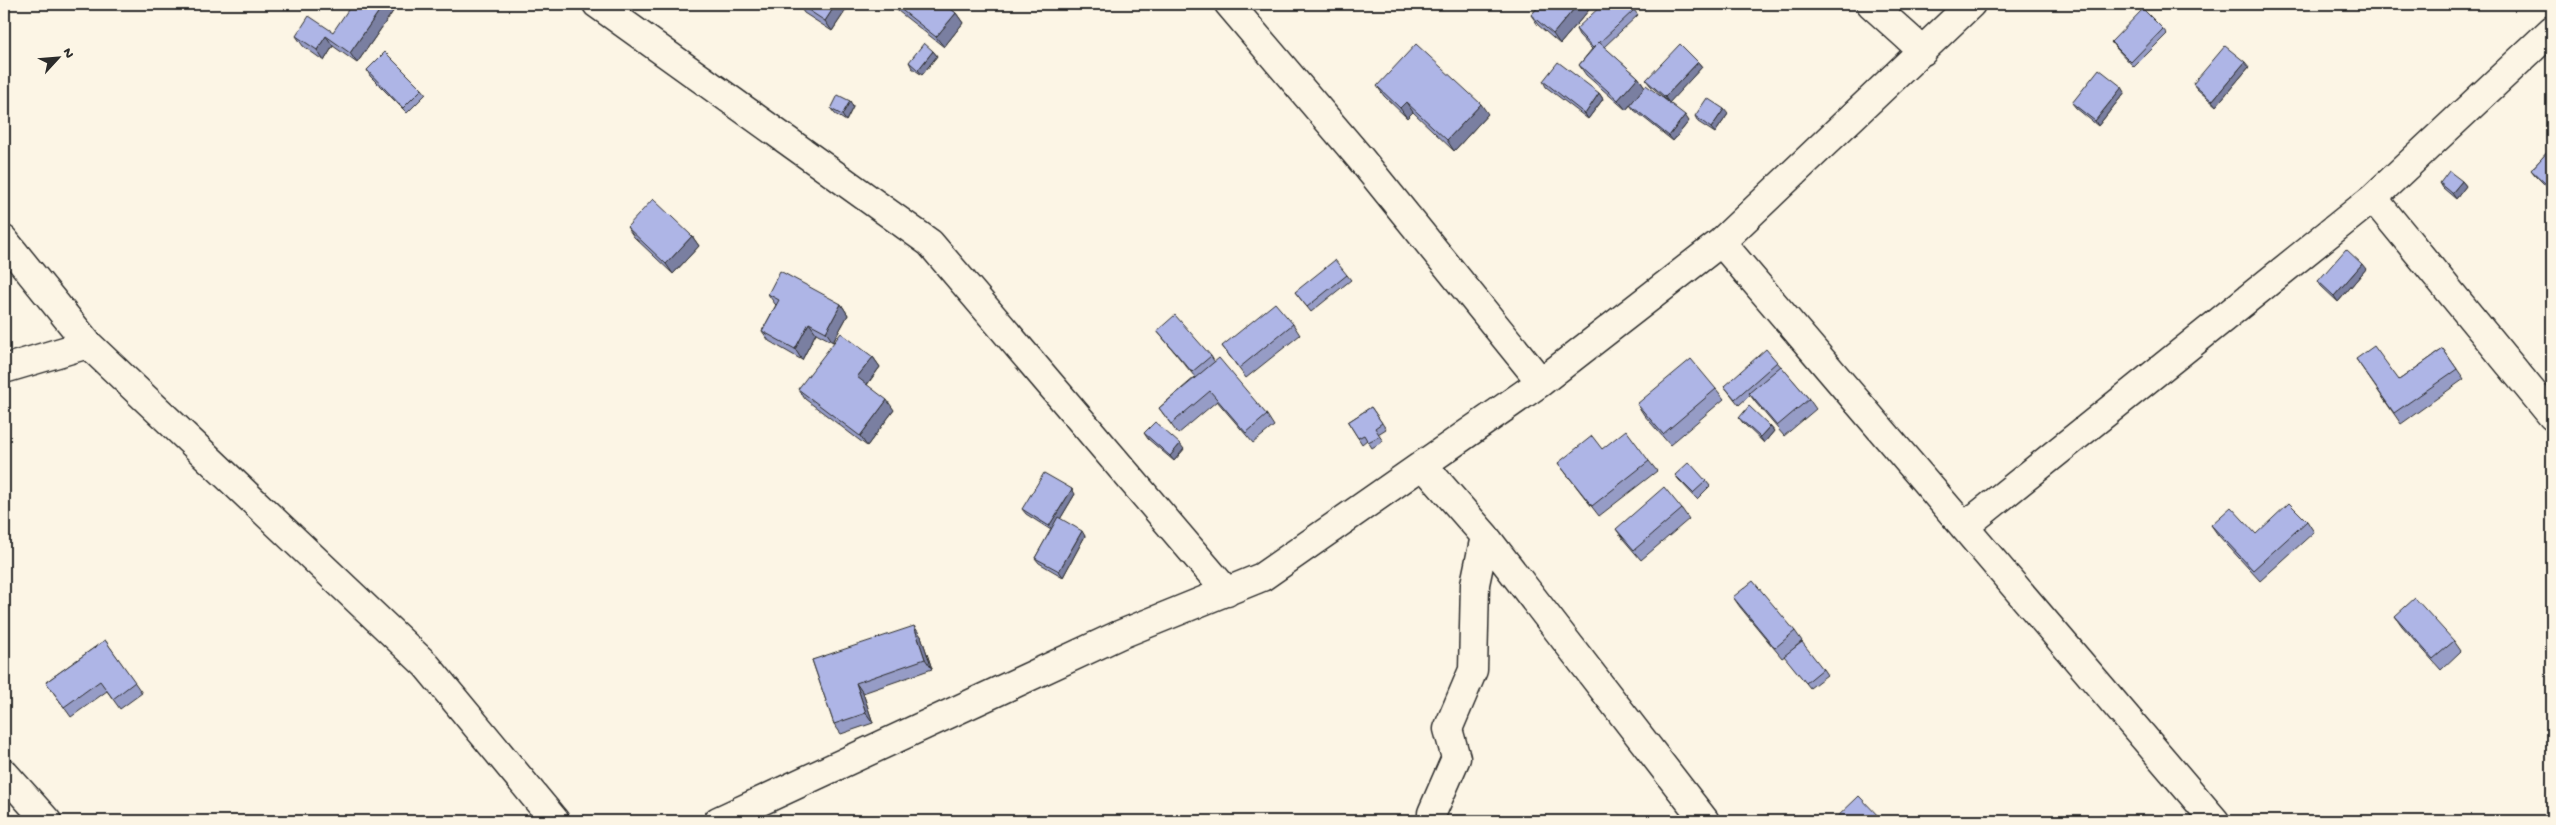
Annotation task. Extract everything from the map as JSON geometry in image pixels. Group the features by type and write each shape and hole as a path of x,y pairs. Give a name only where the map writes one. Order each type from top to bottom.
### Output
{"street":[{"path":"598,4 930,243 1228,592"},
{"path":"1228,4 1360,158 1541,382"},
{"path":"1871,4 1923,51"},
{"path":"718,821 1119,635 1262,577 1541,382 1721,242 1972,4"},
{"path":"1964,527 2373,198 2552,30"},
{"path":"2373,198 2552,416"},
{"path":"4,240 88,344 426,665 555,821"},
{"path":"1721,242 2215,821"},
{"path":"4,369 88,344"},
{"path":"1423,465 1484,536 1705,821"},
{"path":"1432,821 1432,813 1456,758 1448,729 1473,670 1475,584 1484,536"},
{"path":"4,773 47,821"}],"building":[{"path":"352,4 384,4 350,53 326,36 317,50 296,36 309,16 333,32"},
{"path":"799,4 836,4 825,21"},
{"path":"894,4 945,4 956,13 936,37"},
{"path":"1541,4 1578,4 1553,34 1531,15"},
{"path":"1603,4 1628,4 1634,10 1593,48 1576,29"},
{"path":"2143,9 2163,29 2131,62 2111,42"},
{"path":"1599,42 1638,77 1618,100 1579,65"},
{"path":"924,43 933,51 918,70 909,62"},
{"path":"1416,44 1481,104 1447,140 1406,102 1400,108 1377,86"},
{"path":"1680,44 1698,62 1665,97 1646,80"},
{"path":"2225,46 2245,62 2212,101 2193,84"},
{"path":"385,52 422,89 403,108 367,70"},
{"path":"1558,62 1599,93 1585,114 1543,81"},
{"path":"2099,69 2122,87 2095,121 2072,103"},
{"path":"1646,85 1685,115 1669,136 1630,105"},
{"path":"838,95 850,101 842,115 831,109"},
{"path":"1707,98 1724,109 1711,128 1695,116"},
{"path":"2552,147 2552,180 2547,185 2531,170"},
{"path":"2449,171 2462,181 2452,193 2440,183"},
{"path":"653,199 692,236 666,264 627,227"},
{"path":"2346,249 2362,264 2334,296 2318,281"},
{"path":"1335,260 1347,275 1307,307 1295,292"},
{"path":"780,271 841,304 826,332 809,323 795,349 762,331 779,300 768,294"},
{"path":"1275,303 1293,324 1239,368 1222,346"},
{"path":"1175,315 1211,356 1192,372 1157,331"},
{"path":"841,333 873,357 857,377 887,400 860,436 798,389"},
{"path":"2374,346 2399,380 2443,349 2457,369 2394,413 2356,359"},
{"path":"1766,349 1777,362 1735,399 1724,386"},
{"path":"1219,358 1267,415 1246,433 1210,391 1171,424 1159,408"},
{"path":"1691,359 1716,389 1663,434 1637,404"},
{"path":"1781,366 1809,399 1777,426 1749,393"},
{"path":"1749,406 1770,426 1760,437 1739,418"},
{"path":"1371,407 1382,423 1375,428 1380,436 1368,442 1364,435 1358,438 1348,422"},
{"path":"1155,422 1180,444 1170,456 1144,433"},
{"path":"1626,430 1649,461 1592,506 1558,463 1592,436 1602,449"},
{"path":"1689,462 1706,481 1693,493 1675,475"},
{"path":"1044,473 1072,489 1049,526 1022,509"},
{"path":"1664,487 1682,509 1634,550 1616,529"},
{"path":"2289,503 2307,521 2253,570 2211,525 2231,507 2256,534"},
{"path":"1058,517 1082,531 1059,571 1035,558"},
{"path":"1753,581 1795,631 1775,648 1733,597"},
{"path":"2415,598 2454,641 2433,659 2395,616"},
{"path":"914,626 925,659 856,683 866,713 834,724 812,660"},
{"path":"105,640 135,682 113,699 100,681 64,707 46,682"},
{"path":"1802,642 1823,669 1806,683 1784,656"},
{"path":"1859,796 1883,821 1833,821"}]}
